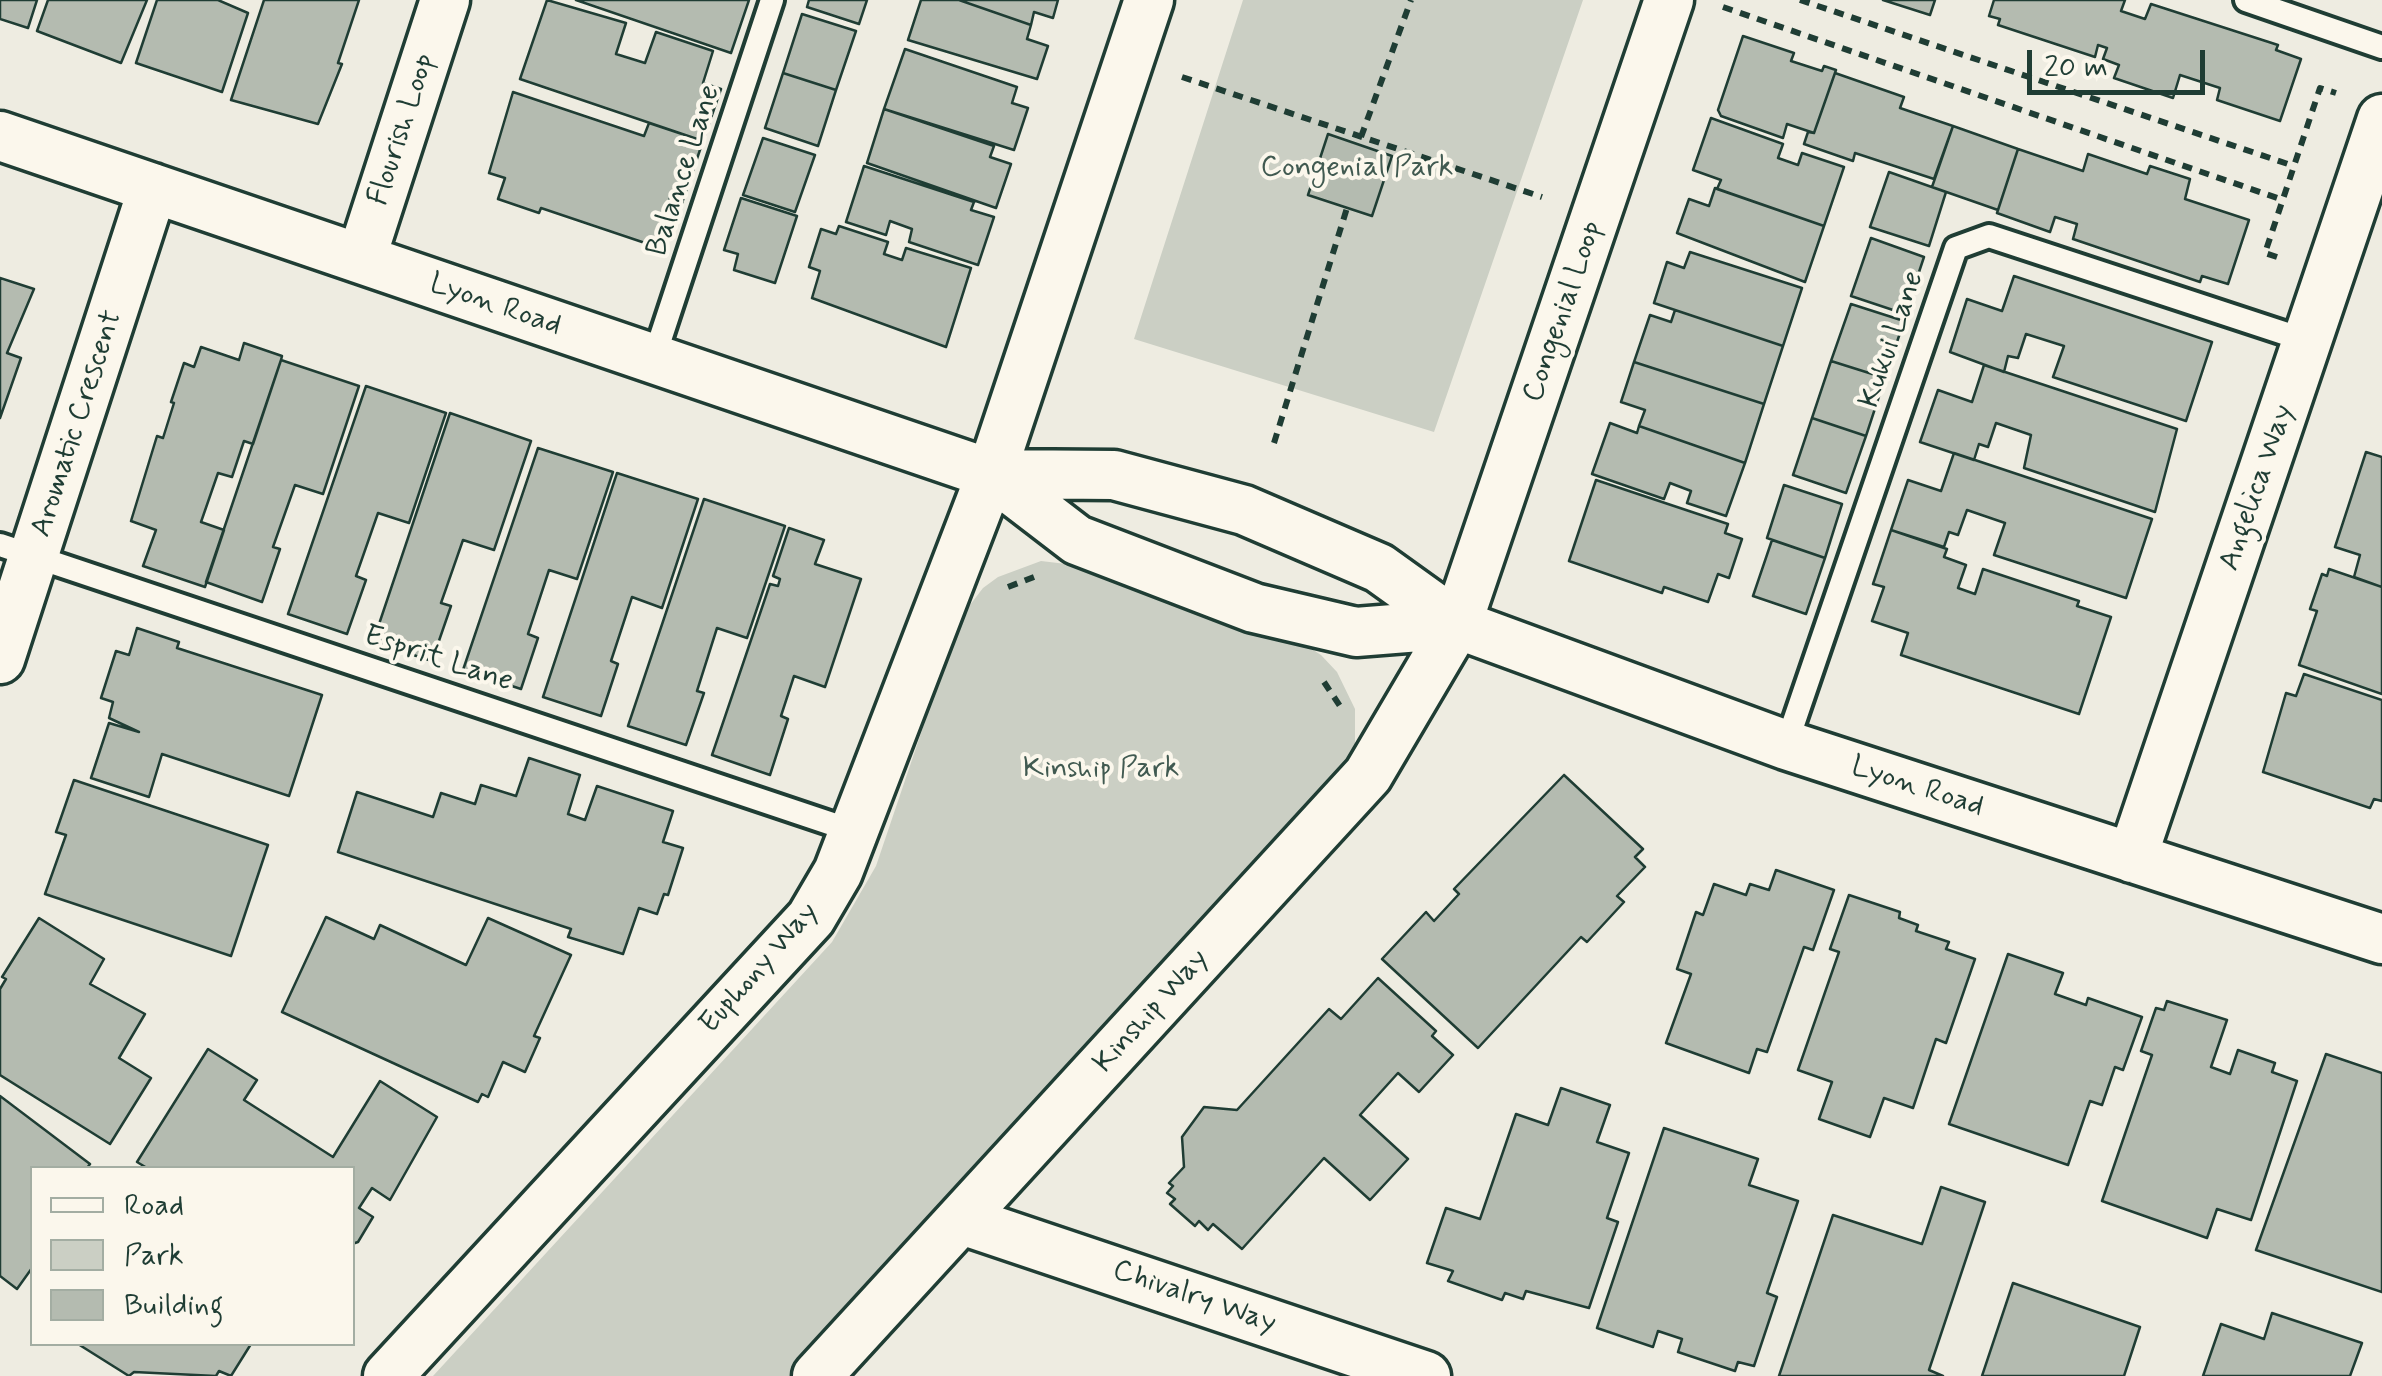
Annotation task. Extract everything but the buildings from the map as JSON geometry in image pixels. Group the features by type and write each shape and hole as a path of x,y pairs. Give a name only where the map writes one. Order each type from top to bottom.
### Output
{"street":[{"name":"Flourish Loop","path":"361,260 445,0"},
{"path":"991,474 1149,0"},
{"name":"Congenial Loop","path":"1457,624 1669,0"},
{"name":"Angelica Way","path":"2132,858 2308,341 2371,194 2382,119"},
{"name":"Lyon Road","path":"0,136 991,474 1114,475 1244,510 1379,568 1457,624 1786,745 2382,939"},
{"name":"Aromatic Crescent","path":"0,658 18,551 154,188"},
{"name":"Lyon Road","path":"991,474 1077,540 1254,608 1356,632 1457,624"},
{"name":"Euphony Way","path":"388,1376 811,918 856,832 991,474"},
{"name":"Kinship Way","path":"818,1376 1368,775 1457,624"},
{"name":"Chivalry Way","path":"962,1220 1426,1376"}],"lane":[{"name":"Balance Lane","path":"653,361 772,0"},
{"path":"2246,0 2382,47"},
{"name":"Kukui Lane","path":"1786,745 1956,248 1989,236 2308,341"},
{"name":"Esprit Lane","path":"18,551 856,832"}],"path":[{"path":"1361,137 1410,0"},
{"path":"1725,0 1722,8 2282,200"},
{"path":"1800,0 2294,166"},
{"path":"1182,77 1542,197"},
{"path":"1274,443 1347,208"},
{"path":"996,591 1052,571"},
{"path":"1323,680 1344,711 1341,728"}],"green space":[{"name":"Congenial Park","path":"1243,0 1583,0 1434,432 1134,339"},
{"name":"Kinship Park","path":"1041,561 1083,566 1301,642 1321,655 1337,672 1355,709 1355,746 1338,781 789,1376 433,1376 832,942 876,866 960,618 983,588 998,577"}]}
